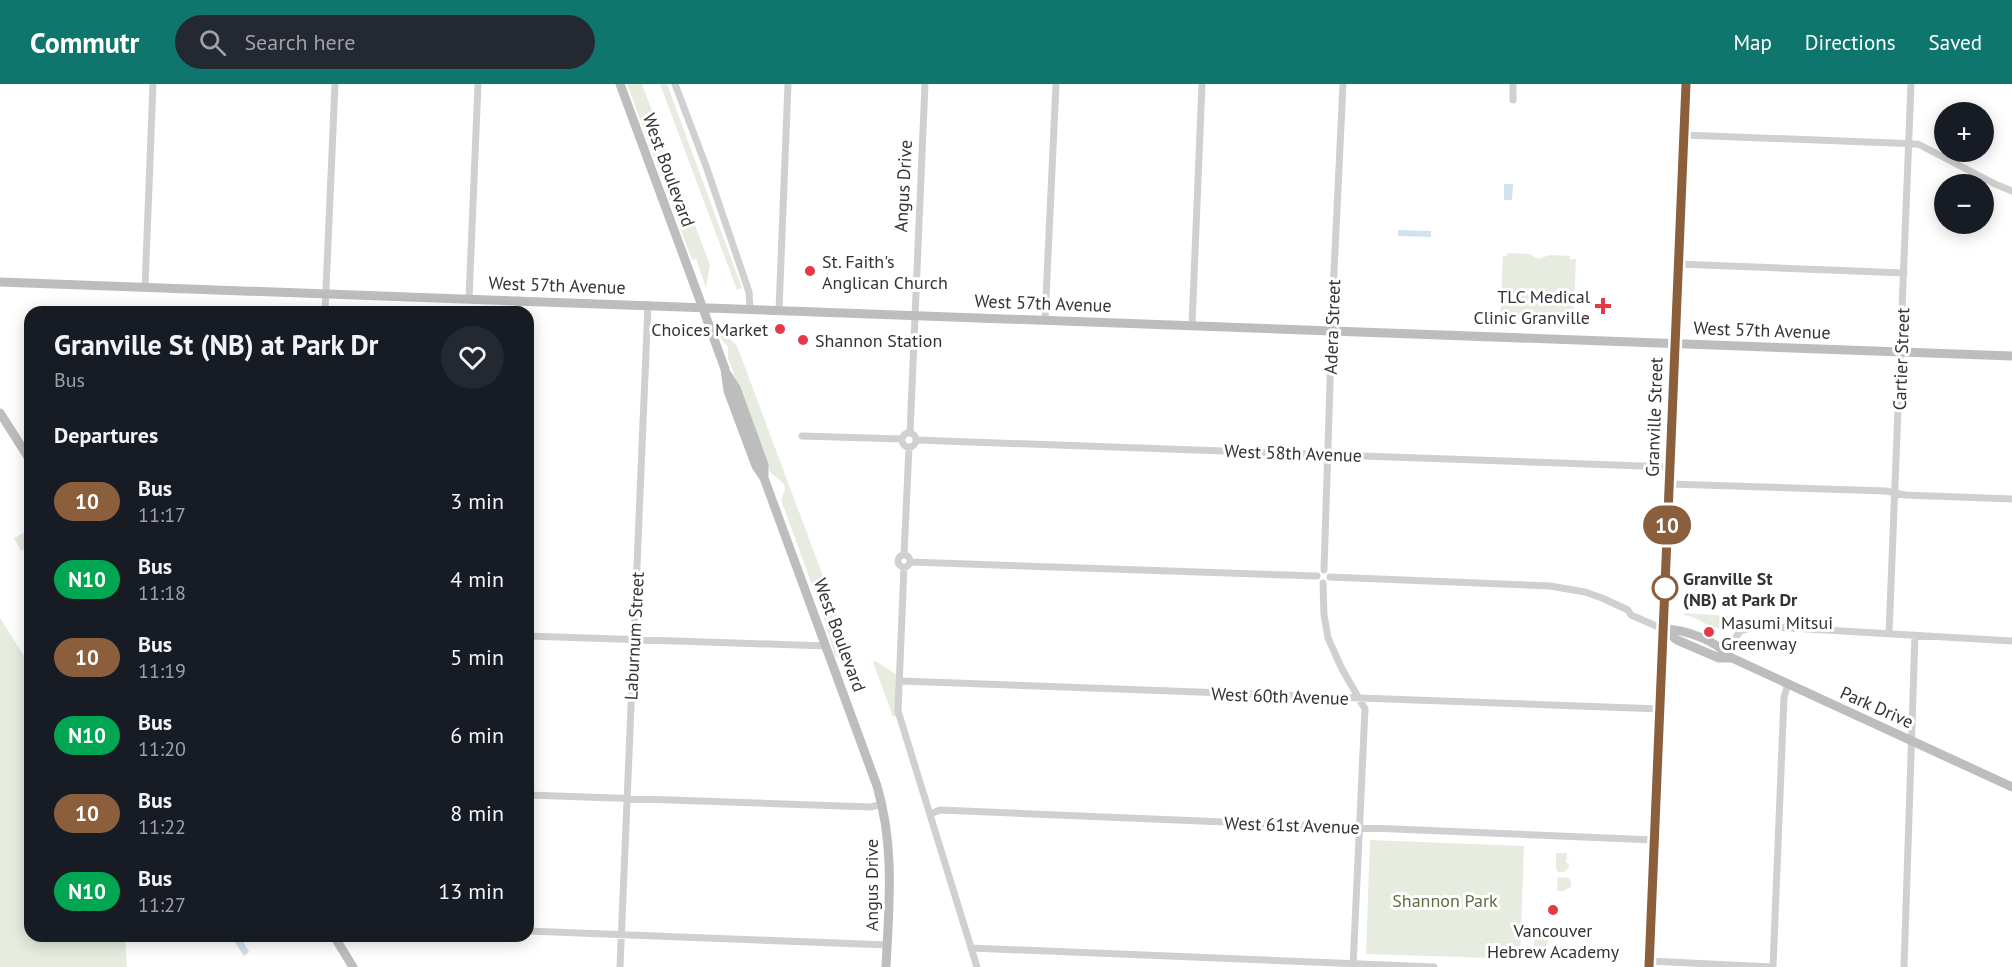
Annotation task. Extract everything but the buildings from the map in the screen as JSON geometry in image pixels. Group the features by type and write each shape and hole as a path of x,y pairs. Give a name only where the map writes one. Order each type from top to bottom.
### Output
{"highway":[{"name":"Granville Street","path":"1649,964 1686,84"}],"street":[{"path":"146,287 153,84"},
{"path":"325,306 335,84"},
{"path":"469,299 478,84"},
{"name":"West Boulevard","path":"620,84 703,308 724,369 728,391 756,466 764,478 882,804"},
{"path":"675,84 749,292 750,309"},
{"path":"779,310 789,84"},
{"name":"Angus Drive","path":"910,433 925,84"},
{"path":"1045,320 1056,84"},
{"path":"1192,325 1202,84"},
{"name":"Adera Street","path":"1324,570 1343,84"},
{"path":"1513,100 1514,84"},
{"name":"Cartier Street","path":"1889,634 1911,84"},
{"path":"1684,135 1920,145 2012,191"},
{"path":"1678,264 1904,273"},
{"name":"West 57th Avenue","path":"0,282 2012,356"},
{"path":"519,300 519,306"},
{"name":"Laburnum Street","path":"620,967 648,305"},
{"path":"0,413 24,451"},
{"path":"802,436 902,439 910,433 916,440 914,445 909,447"},
{"path":"902,439 909,447"},
{"name":"West 58th Avenue","path":"916,440 1670,467"},
{"path":"904,555 909,447"},
{"path":"1669,484 2012,499"},
{"path":"904,555 909,558 910,562"},
{"path":"904,555 899,558 898,562 904,567"},
{"path":"904,567 907,567 910,562"},
{"path":"910,562 1317,576 1324,570 1329,573 1330,577"},
{"path":"904,567 898,711 977,967"},
{"path":"1317,576 1319,582 1323,583"},
{"path":"1330,577 1550,586 1585,592 1602,598 1628,610 1631,615 1663,629"},
{"path":"1323,583 1327,582 1330,577"},
{"path":"1323,583 1324,615 1328,638 1342,669 1365,709 1353,965"},
{"path":"1729,657 1734,638 1740,631 1751,627 2012,641"},
{"name":"Park Drive","path":"1663,629 1681,630 1723,649 1729,657 2012,787"},
{"path":"1904,967 1915,635"},
{"path":"534,636 826,646"},
{"name":"West 60th Avenue","path":"900,681 1660,709"},
{"path":"1649,964 1772,967 1784,697 1788,684"},
{"path":"534,795 871,807 882,804"},
{"name":"Angus Drive","path":"882,804 890,864 886,967"},
{"name":"West 61st Avenue","path":"930,814 940,810 1654,840"},
{"path":"534,931 887,945"},
{"path":"338,942 353,967"},
{"path":"971,948 1434,967"}],"green space":[{"path":"627,84 642,84 710,265 706,288 696,259 692,260"},
{"path":"660,84 667,84 742,288 737,290"},
{"path":"1507,253 1529,254 1539,259 1549,255 1570,256 1570,259 1576,259 1573,323 1500,320 1503,256 1507,256"},
{"path":"716,325 737,346 854,659 844,660 835,656 822,612 826,610 822,601 818,601 781,500 785,490 784,484 770,472 728,358 728,347 721,339"},
{"path":"24,532 24,549 21,551 14,538"},
{"path":"1685,613 1728,616 1730,628 1710,626 1683,615"},
{"path":"0,618 24,656 24,942 125,942 127,967 0,967"},
{"path":"875,661 896,674 896,716 893,717 873,662"},
{"name":"Shannon Park","path":"1370,840 1524,846 1520,959 1366,954"},
{"path":"1556,853 1567,853 1566,863 1569,863 1569,867 1564,872 1558,872 1556,868"},
{"path":"1558,877 1569,878 1571,887 1557,891"},
{"path":"1534,937 1549,938 1544,955 1534,955"}],"water":[{"path":"1504,184 1513,184 1512,200 1504,200"},
{"path":"1398,230 1431,231 1431,237 1398,236"},
{"path":"235,942 243,942 249,952 244,956"}],"bus line":[{"name":"10","path":"1649,967 1686,84"}],"place":[{"name":"St. Faith's Anglican Church","path":"810,271"},
{"name":"TLC Medical Clinic Granville","path":"1603,306"},
{"name":"Choices Market","path":"780,329"},
{"name":"Shannon Station","path":"803,340"},
{"name":"Granville St (NB) at Park Dr","path":"1665,588"},
{"name":"Masumi Mitsui Greenway","path":"1709,632"},
{"name":"Vancouver Hebrew Academy","path":"1553,910"}]}
